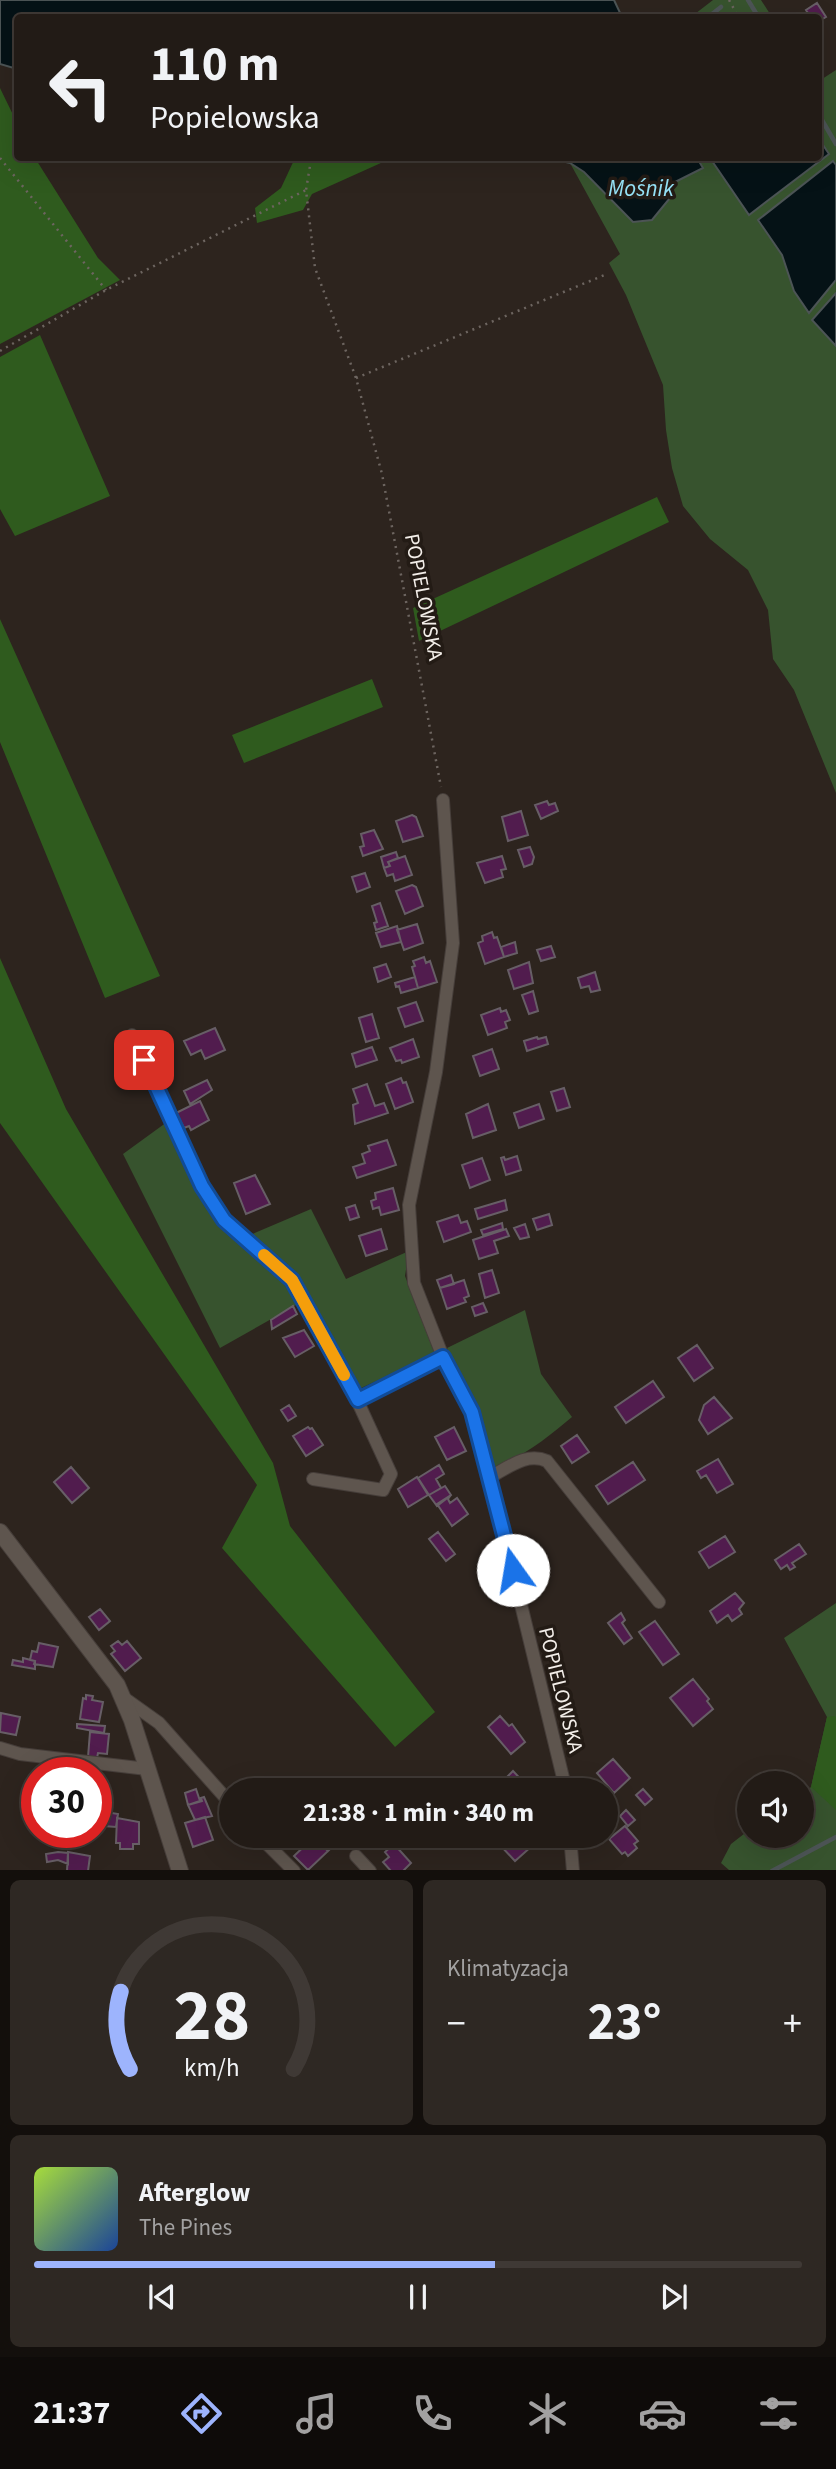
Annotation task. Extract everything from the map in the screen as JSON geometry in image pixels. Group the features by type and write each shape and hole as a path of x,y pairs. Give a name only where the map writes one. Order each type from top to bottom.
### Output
{"street":[{"name":"POPIELOWSKA","path":"443,800 453,943 436,1072 409,1205 414,1283 443,1357 472,1412 563,1778"},
{"path":"132,1035 202,1186 224,1220 292,1280 358,1400 391,1474 383,1490 313,1479"},
{"path":"358,1400 443,1357"},
{"path":"490,1477 525,1459 536,1456 547,1461 659,1602"},
{"path":"0,1532 106,1668 124,1698 180,1870"},
{"path":"124,1698 159,1723 219,1790"},
{"path":"0,1748 20,1754 147,1769"},
{"path":"271,1848 293,1870"},
{"path":"571,1848 573,1870"},
{"path":"356,1856 369,1870"}],"path":[{"path":"0,158 106,290"},
{"name":"POPIELOWSKA","path":"310,161 306,190 316,268 356,378 382,474 443,800"},
{"path":"0,351 106,290 306,190"},
{"path":"356,378 607,274"}],"green space":[{"path":"713,0 761,0 770,14 695,14"},
{"path":"836,70 836,165 834,161 758,221 782,255 794,291 810,312 836,280 836,293 812,320 836,346 836,793 794,690 773,659 768,610 748,570 710,539 683,506 672,468 663,385 626,295 609,263 620,254 570,163 584,172 670,198 675,182 703,168 699,161 712,161 749,214 828,154 822,144 822,79"},
{"path":"0,88 14,117 14,161 37,161 98,258 120,280 0,344"},
{"path":"294,161 385,161 312,194 303,210 257,223 255,208 281,188"},
{"path":"40,335 110,496 15,536 0,509 0,357"},
{"path":"657,497 669,522 419,641 413,608"},
{"path":"0,619 160,976 105,998 0,742"},
{"path":"372,679 383,707 244,763 232,735"},
{"path":"0,958 66,1109 273,1463 290,1526 435,1712 395,1747 222,1548 257,1485 0,1123"},
{"path":"167,1122 207,1207 277,1274 298,1304 220,1348 123,1154"},
{"path":"311,1209 346,1279 409,1251 405,1276 435,1354 359,1389 285,1268 250,1235"},
{"path":"525,1310 541,1374 572,1417 526,1452 494,1467 479,1415 447,1348"},
{"path":"836,1603 836,1870 729,1870 721,1863 731,1844 737,1839 737,1848 814,1848 814,1774 827,1717 784,1638"},
{"path":"827,1717 836,1717 836,1810 814,1790 814,1774"}],"water":[{"path":"0,0 614,0 621,14 14,14 14,68 0,64"},
{"path":"822,144 829,154 822,159"},
{"name":"Mośnik","path":"561,161 699,161 703,168 675,182 670,198 652,220 633,222 584,172"},
{"path":"712,161 820,161 749,215"},
{"path":"833,161 836,165 836,280 809,313 794,291 782,255 758,220"},
{"path":"836,293 836,346 812,320"}],"building":[{"path":"817,3 826,17 822,19 822,14 808,14 806,10"},
{"path":"547,801 549,805 555,803 558,811 541,819 535,805"},
{"path":"521,811 528,835 508,841 502,817"},
{"path":"412,815 416,817 423,836 403,842 396,821"},
{"path":"374,830 383,849 363,856 360,847 364,846 361,834"},
{"path":"530,847 534,857 532,864 524,867 518,850"},
{"path":"396,852 398,858 388,862 390,866 384,868 381,857"},
{"path":"405,856 412,875 395,881 393,874 387,876 384,868 390,866 388,862"},
{"path":"502,856 506,869 501,870 503,877 485,883 477,863"},
{"path":"365,873 370,887 357,892 352,877"},
{"path":"412,885 416,887 423,906 405,914 396,891"},
{"path":"380,903 388,926 376,930 374,923 377,922 372,906"},
{"path":"417,924 423,943 404,950 397,930"},
{"path":"397,926 401,942 381,947 376,933"},
{"path":"492,932 494,938 497,937 504,957 485,964 478,943 483,941 482,936"},
{"path":"515,942 517,953 504,957 501,947"},
{"path":"551,946 555,957 541,961 537,950"},
{"path":"424,957 426,963 430,961 437,982 418,988 413,961"},
{"path":"529,962 533,983 514,989 508,970"},
{"path":"386,964 391,977 378,982 374,968"},
{"path":"595,972 600,990 591,992 589,986 581,988 578,978"},
{"path":"415,977 418,988 401,993 399,986 396,987 395,983"},
{"path":"533,991 538,1011 529,1014 522,995"},
{"path":"416,1002 423,1021 405,1027 398,1008"},
{"path":"500,1008 501,1012 506,1010 510,1020 505,1022 507,1028 488,1035 481,1015"},
{"path":"372,1014 379,1038 366,1042 359,1018"},
{"path":"215,1028 225,1050 205,1059 201,1050 191,1055 184,1041"},
{"path":"546,1037 548,1044 527,1051 524,1041"},
{"path":"413,1039 419,1057 402,1063 401,1060 396,1061 390,1048"},
{"path":"372,1047 377,1060 356,1067 352,1054"},
{"path":"492,1049 499,1069 480,1076 473,1056"},
{"path":"401,1078 403,1083 406,1082 413,1102 395,1109 386,1084"},
{"path":"207,1080 212,1090 190,1104 184,1091"},
{"path":"367,1084 375,1106 384,1103 388,1113 355,1124 353,1105 358,1103 353,1089"},
{"path":"564,1088 570,1107 557,1111 551,1092"},
{"path":"200,1101 209,1120 191,1130 189,1126 184,1128 176,1113"},
{"path":"488,1104 496,1130 473,1138 466,1114"},
{"path":"539,1104 544,1119 519,1128 514,1113"},
{"path":"387,1140 396,1165 357,1178 353,1167 365,1163 362,1154 370,1151 368,1146"},
{"path":"517,1156 521,1170 506,1175 501,1158 504,1157 505,1160"},
{"path":"482,1158 490,1180 470,1188 462,1165"},
{"path":"255,1175 270,1204 246,1214 234,1183"},
{"path":"393,1188 399,1210 381,1215 379,1207 373,1209 371,1201 376,1199 375,1193"},
{"path":"505,1200 507,1210 478,1219 475,1209"},
{"path":"355,1205 359,1217 350,1220 346,1208"},
{"path":"549,1214 552,1225 537,1230 533,1219"},
{"path":"458,1215 461,1223 467,1221 471,1232 444,1242 437,1222"},
{"path":"502,1223 503,1229 483,1235 481,1230"},
{"path":"525,1224 529,1237 520,1239 514,1228"},
{"path":"381,1229 387,1249 366,1256 359,1236"},
{"path":"506,1229 509,1236 494,1241 498,1253 479,1259 473,1240"},
{"path":"492,1270 499,1293 485,1298 479,1274"},
{"path":"451,1275 454,1284 440,1288 437,1280"},
{"path":"464,1280 469,1296 464,1298 466,1302 447,1309 440,1288"},
{"path":"483,1303 487,1312 475,1316 472,1307"},
{"path":"293,1306 297,1314 272,1329 271,1320"},
{"path":"304,1330 314,1346 295,1357 283,1338"},
{"path":"697,1345 713,1368 694,1381 678,1358"},
{"path":"653,1381 664,1397 626,1423 615,1407"},
{"path":"714,1397 732,1418 708,1434 699,1420 704,1405"},
{"path":"289,1405 296,1416 288,1421 281,1410"},
{"path":"308,1427 312,1428 323,1445 306,1456 293,1436"},
{"path":"454,1427 466,1451 447,1460 435,1437"},
{"path":"577,1435 589,1452 572,1463 561,1446"},
{"path":"718,1459 733,1484 717,1493 706,1475 701,1478 697,1471"},
{"path":"633,1462 645,1480 608,1504 596,1486"},
{"path":"439,1465 444,1474 436,1479 441,1488 429,1495 418,1478"},
{"path":"71,1467 89,1488 72,1503 54,1482"},
{"path":"417,1477 428,1495 408,1507 398,1489"},
{"path":"445,1486 451,1495 437,1506 429,1495"},
{"path":"451,1495 448,1499 450,1503 457,1498 468,1514 452,1526 437,1504"},
{"path":"438,1532 455,1554 446,1561 429,1539"},
{"path":"725,1536 735,1552 709,1568 699,1552"},
{"path":"799,1544 806,1554 792,1563 795,1567 790,1570 787,1565 781,1569 775,1560"},
{"path":"735,1593 744,1603 739,1609 742,1614 732,1621 728,1615 717,1623 710,1611"},
{"path":"100,1609 110,1621 99,1630 89,1617"},
{"path":"621,1613 625,1620 622,1623 632,1638 624,1644 608,1623"},
{"path":"655,1621 679,1654 663,1665 639,1632"},
{"path":"118,1641 122,1645 127,1641 141,1658 125,1671 111,1654 115,1651 111,1646"},
{"path":"39,1643 58,1647 53,1667 34,1664 35,1661 30,1660 32,1651 37,1652"},
{"path":"23,1658 35,1661 35,1669 12,1665 13,1660 23,1662"},
{"path":"693,1679 709,1699 707,1701 713,1709 693,1726 670,1698"},
{"path":"86,1695 93,1696 92,1700 103,1702 99,1722 80,1719 83,1698 86,1699"},
{"path":"1,1713 20,1717 16,1735 0,1732"},
{"path":"500,1716 509,1726 512,1724 525,1742 511,1754 488,1727"},
{"path":"77,1724 105,1726 104,1733 77,1728"},
{"path":"90,1732 109,1734 107,1754 98,1753 97,1757 88,1757"},
{"path":"613,1759 630,1778 618,1789 618,1778 601,1778 597,1773"},
{"path":"513,1771 520,1778 506,1778"},
{"path":"196,1789 200,1801 188,1805 185,1793"},
{"path":"643,1789 652,1799 645,1805 636,1795"},
{"path":"204,1797 212,1816 195,1820 188,1805 202,1801 201,1798"},
{"path":"626,1810 635,1820 628,1826 620,1816"},
{"path":"112,1813 118,1814 116,1827 112,1827"},
{"path":"205,1817 213,1840 193,1847 185,1823"},
{"path":"117,1818 139,1822 139,1844 133,1844 133,1849 120,1849 120,1843 116,1843"},
{"path":"625,1826 638,1841 634,1844 637,1848 628,1856 617,1848 618,1832"},
{"path":"302,1848 325,1848 328,1851 308,1870 294,1856"},
{"path":"390,1848 398,1848 411,1863 404,1870 390,1870 383,1862 389,1857 385,1852"},
{"path":"503,1848 530,1848 515,1861"},
{"path":"68,1852 90,1856 88,1870 67,1870"},
{"path":"68,1853 68,1864 58,1860 47,1862 46,1854"}],"waterway":[{"path":"748,0 757,14"},
{"path":"712,14 721,7"},
{"path":"822,120 836,144"},
{"path":"774,1870 836,1837"}],"slow traffic":[{"path":"264,1255 292,1280 344,1375"}],"route":[{"path":"144,1060 202,1186 224,1220 292,1280 358,1400 443,1357 472,1412 513,1570"}]}
